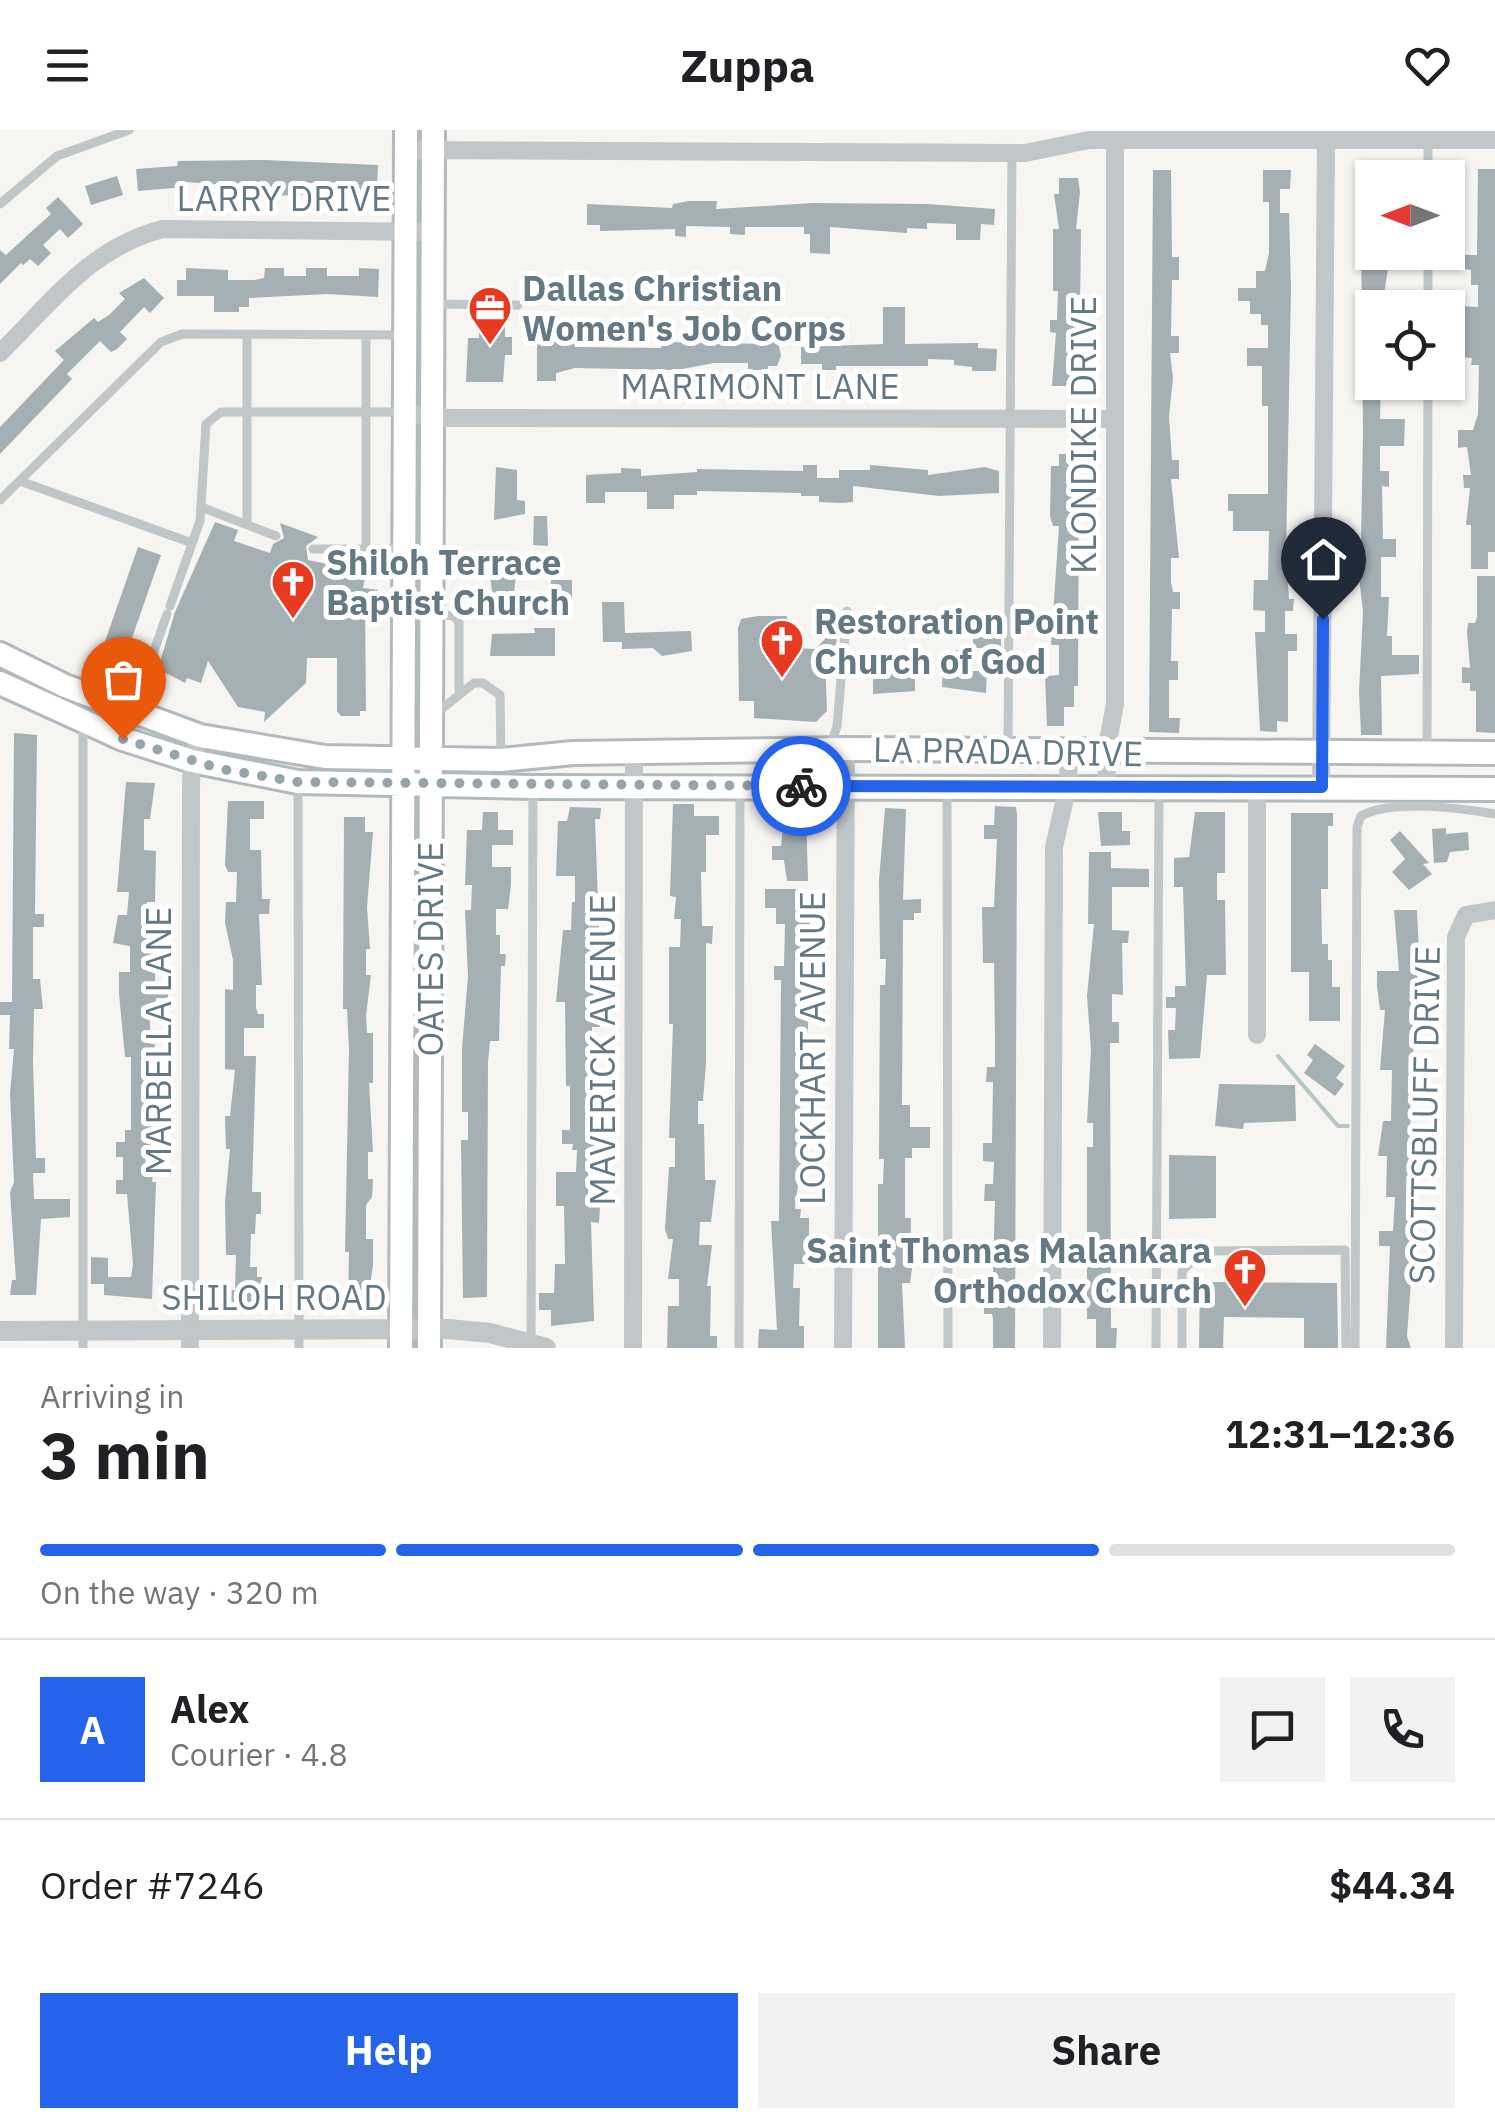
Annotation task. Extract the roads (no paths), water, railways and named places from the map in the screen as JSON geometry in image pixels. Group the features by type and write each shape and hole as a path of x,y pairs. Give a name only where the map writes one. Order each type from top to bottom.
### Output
{"main road":[{"name":"OATES DRIVE","path":"401,1339 406,140"},
{"name":"OATES DRIVE","path":"429,1338 433,140"},
{"name":"LA PRADA DRIVE","path":"2,662 200,736 324,758 501,760 634,752 838,749 1495,753"},
{"name":"LA PRADA DRIVE","path":"0,684 123,739 192,762 298,782 533,787 1068,785 1106,789 1495,789"}],"street":[{"path":"406,140 1012,153 1070,142 1115,140 1495,140"},
{"name":"KLONDIKE DRIVE","path":"1106,789 1106,752 1115,704 1115,140"},
{"path":"1322,787 1326,140"},
{"name":"LARRY DRIVE","path":"0,353 93,261 113,246 137,236 163,229 433,232"},
{"name":"MARIMONT LANE","path":"406,413 1115,419"},
{"name":"MARBELLA LANE","path":"190,1338 192,762 200,736"},
{"name":"LOCKHART AVENUE","path":"838,749 846,786 843,1348"},
{"name":"MAVERICK AVENUE","path":"633,1348 634,752"},
{"path":"1052,1348 1054,847 1068,785 1069,752"},
{"path":"1257,788 1257,1036"},
{"name":"SCOTTSBLUFF DRIVE","path":"1454,1348 1456,938 1466,915 1495,910"},
{"name":"SHILOH ROAD","path":"0,1330 83,1339 401,1339 490,1333 536,1347"}],"lane":[{"path":"0,204 58,156 129,130"},
{"path":"1428,140 1428,160"},
{"path":"1008,751 1012,153"},
{"path":"433,304 518,305"},
{"path":"0,500 161,342 182,334 406,335"},
{"path":"247,335 247,523"},
{"path":"366,336 366,549"},
{"path":"1427,753 1428,400"},
{"path":"123,739 192,543 201,507 206,424 222,412 406,413"},
{"path":"20,481 192,543"},
{"path":"201,507 276,536"},
{"path":"313,550 405,549"},
{"path":"838,749 847,611"},
{"path":"431,614 454,616 458,622 458,691"},
{"path":"430,717 458,691 483,683 500,695 501,760"},
{"path":"83,722 83,1339"},
{"path":"298,782 299,1339"},
{"path":"947,785 948,1348"},
{"path":"533,787 536,1347"},
{"path":"739,1348 740,787"},
{"path":"1156,1348 1159,788"},
{"path":"1355,1348 1357,827 1361,816 1373,809 1429,807 1495,814"},
{"path":"1182,1348 1182,1271 1204,1250 1345,1250 1346,1348"}],"waterway":[{"path":"1278,1056 1338,1126 1348,1126"}],"place":[{"name":"Dallas Christian Women's Job Corps","path":"490,346"},
{"name":"Shiloh Terrace Baptist Church","path":"293,620"},
{"name":"Restoration Point Church of God","path":"782,679"},
{"name":"Saint Thomas Malankara Orthodox Church","path":"1245,1308"}]}
